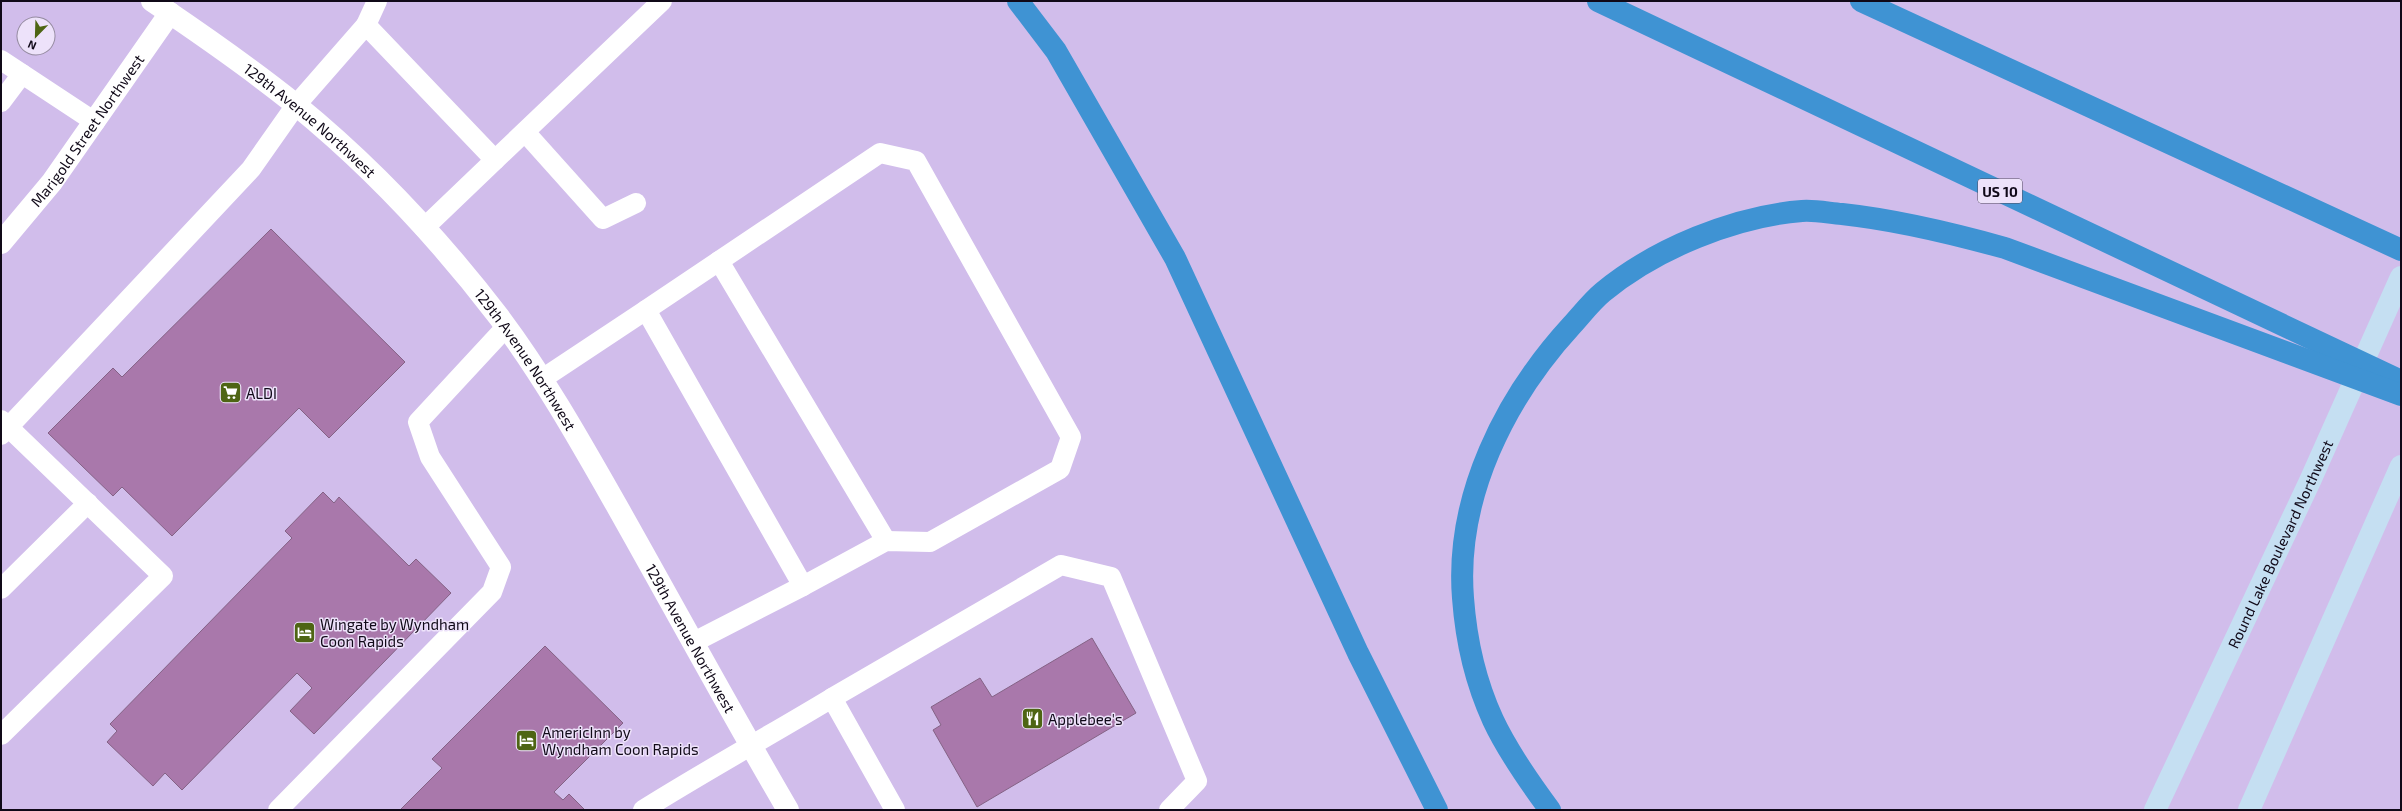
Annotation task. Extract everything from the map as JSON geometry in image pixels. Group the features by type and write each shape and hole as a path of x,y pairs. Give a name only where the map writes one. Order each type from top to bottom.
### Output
{"highway":[{"path":"1018,1 1056,51 1175,258 1358,653 1437,810"},
{"name":"US 10","path":"1598,1 2401,381"},
{"path":"1861,1 2401,250"},
{"path":"2285,196 2401,236"},
{"path":"1550,810 1534,789 1494,721 1473,662 1463,598 1464,552 1470,510 1482,466 1509,411 1552,348 1602,292 1648,260 1699,238 1747,220 1804,211 1868,217 1941,230 2005,248 2401,395"}],"main road":[{"name":"Round Lake Boulevard Northwest","path":"2155,810 2310,481 2401,277"},
{"path":"2249,810 2401,466"}],"street":[{"name":"129th Avenue Northwest","path":"152,1 296,105 363,165 424,228 506,327 542,379 694,642 751,747 788,810"},
{"name":"Marigold Street Northwest","path":"1,243 52,182 170,13"}],"lane":[{"path":"1,735 164,576 88,503 4,428 251,169 296,105 366,25 377,1"},
{"path":"424,228 662,1"},
{"path":"366,25 495,160"},
{"path":"1,60 95,122"},
{"path":"1,102 22,74"},
{"path":"525,132 603,219 636,203"},
{"path":"542,379 880,153 916,161 1071,437 1060,470 930,542 886,541 694,642"},
{"path":"719,262 886,541"},
{"path":"646,310 802,586"},
{"path":"278,810 492,592 501,567 430,457 418,422 506,327"},
{"path":"1,589 88,503"},
{"path":"643,810 699,774 751,747 832,698 1061,565 1111,577 1197,781 1169,810"},
{"path":"832,698 895,810"}],"building":[{"name":"ALDI","path":"271,229 405,362 329,438 299,408 172,536 122,487 113,496 48,433 113,368 122,377"},
{"name":"Wingate by Wyndham Coon Rapids","path":"323,492 334,503 339,497 409,566 416,559 451,593 314,734 290,711 312,688 297,673 182,790 165,773 153,786 107,742 117,731 110,724 292,538 285,531"},
{"name":"Applebee's","path":"1092,638 1136,713 977,807 933,730 941,725 931,707 980,678 992,697"},
{"name":"AmericInn by Wyndham Coon Rapids","path":"545,646 623,723 554,792 563,800 569,794 585,810 400,810 442,768 432,759"}],"place":[{"name":"ALDI","path":"231,393"},
{"name":"Wingate by Wyndham Coon Rapids","path":"305,633"},
{"name":"Applebee's","path":"1032,719"},
{"name":"AmericInn by Wyndham Coon Rapids","path":"527,741"}]}
